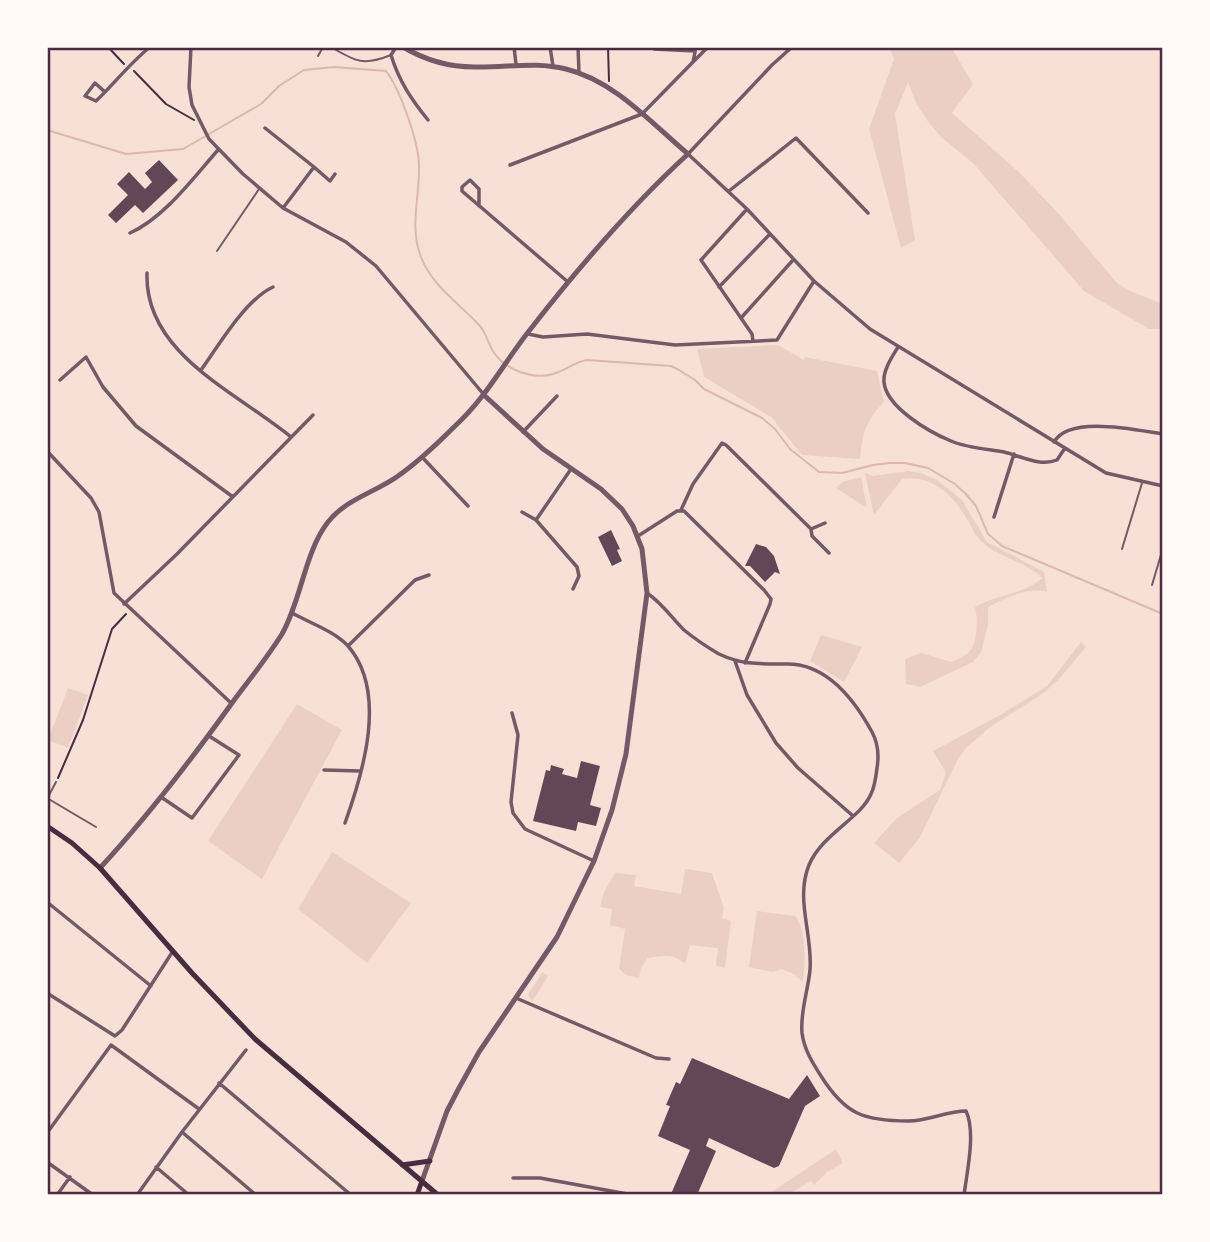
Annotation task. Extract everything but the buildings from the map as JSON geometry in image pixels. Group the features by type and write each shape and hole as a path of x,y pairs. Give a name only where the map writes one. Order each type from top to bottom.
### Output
{"main road":[{"path":"47,826 72,843 100,869 255,1040 438,1195"},
{"path":"402,1165 430,1161"},
{"path":"417,1195 422,1181"}],"street":[{"path":"106,92 95,83 85,96 96,101 106,92 130,66 150,47"},
{"path":"191,47 189,87 192,105 209,139 259,189 284,208 346,242 376,266 485,396 523,432 616,502 638,536 645,559 647,593 626,754 594,861 557,937 479,1052 459,1088 447,1111 422,1181"},
{"path":"396,47 391,55 398,76 408,96 428,120"},
{"path":"403,47 427,59 455,66 553,66 579,73 609,88 729,191 814,281 870,329 1106,474 1163,486"},
{"path":"514,47 516,64"},
{"path":"550,47 553,66"},
{"path":"578,47 579,73"},
{"path":"510,165 642,114 708,47"},
{"path":"100,869 135,831 209,736 277,641 292,613 313,551 326,523 336,513 397,476 454,428 485,396 527,333 620,220 688,154 788,48"},
{"path":"654,49 695,49 693,62"},
{"path":"265,128 330,181 335,174"},
{"path":"729,191 796,138 868,214"},
{"path":"130,233 143,227 184,188 218,149"},
{"path":"284,208 314,167"},
{"path":"480,206 479,188 470,180 462,187 462,191 568,282"},
{"path":"747,209 701,260 752,334 753,341"},
{"path":"719,288 770,234"},
{"path":"741,318 793,260"},
{"path":"147,272 146,289 170,341 184,357 291,437"},
{"path":"527,333 543,337 587,334 675,345 777,340 814,281"},
{"path":"201,370 247,308 273,287"},
{"path":"898,347 884,373 883,380 889,397 899,408 950,441 1044,463 1052,462 1061,456 1065,448"},
{"path":"60,380 86,357 103,387 136,426 233,497"},
{"path":"523,432 557,396"},
{"path":"124,604 177,554 313,415"},
{"path":"1054,442 1058,435 1070,428 1100,426 1163,434"},
{"path":"638,536 681,510 693,484 722,443 811,529 812,536 829,553"},
{"path":"47,451 91,498 99,512 114,593 232,704"},
{"path":"994,517 1014,454"},
{"path":"421,456 468,506"},
{"path":"536,520 571,469"},
{"path":"681,510 771,599 745,663"},
{"path":"522,512 536,520 577,567 579,576 573,589"},
{"path":"811,529 825,523"},
{"path":"348,646 415,580 429,575"},
{"path":"647,593 695,638 735,661 797,664 815,669 831,678 857,709 877,742 878,761 871,795 822,845 809,865 803,897 810,968 802,1019 805,1046 835,1098 850,1110 866,1116 900,1121 966,1111 970,1118 971,1134 964,1195"},
{"path":"292,613 329,632 348,646 363,671 370,703 368,736 355,797 345,823"},
{"path":"735,661 747,695 776,743 798,768 852,816"},
{"path":"512,713 518,735 511,802 513,813 525,830 594,861"},
{"path":"161,797 192,818 239,755 209,736"},
{"path":"324,771 360,771"},
{"path":"47,902 151,985"},
{"path":"47,993 115,1036 173,951"},
{"path":"515,998 656,1058 669,1059"},
{"path":"47,1133 111,1045 199,1109"},
{"path":"137,1195 199,1109 246,1050"},
{"path":"219,1083 351,1195"},
{"path":"182,1132 256,1195"},
{"path":"47,1162 93,1195"},
{"path":"156,1167 189,1195"},
{"path":"57,1195 70,1177"},
{"path":"513,1178 540,1178 633,1195"}],"lane":[{"path":"318,56 323,47"},
{"path":"331,47 363,62 391,55"},
{"path":"218,251 259,189"},
{"path":"1122,549 1142,483"},
{"path":"1152,585 1163,548"},
{"path":"56,782 48,798 96,827"}],"path":[{"path":"107,47 124,64 130,66 166,104 199,123"},
{"path":"608,47 609,88"},
{"path":"56,782 83,720 112,629 130,610"}],"shaded area":[{"path":"889,47 951,47 973,84 952,113 1021,174 1117,283 1163,304 1163,329 1149,329 1084,291 973,163 942,138 929,123 917,105 908,82 895,114 915,240 901,248 869,129 894,59"},
{"path":"778,345 804,360 805,357 877,371 884,402 866,428 860,459 802,455 771,417 704,377 697,349"},
{"path":"908,471 937,480 962,500 987,542 1044,572 1047,592 1024,592 988,607 988,626 981,652 973,662 920,687 906,684 905,659 921,653 952,662 964,656 971,649 975,638 975,607 1027,588 1042,578 1030,568 982,542 955,502 932,483 913,478 902,479 874,515 865,473 873,476"},
{"path":"861,477 867,508 836,488 842,482"},
{"path":"821,635 862,647 844,682 810,661"},
{"path":"1081,642 1086,647 1045,692 989,728 966,748 920,837 899,863 874,843 897,818 940,790 946,773 933,751 1047,686"},
{"path":"68,688 88,695 68,748 48,740"},
{"path":"297,704 342,730 262,879 208,841"},
{"path":"332,852 411,903 367,963 298,909"},
{"path":"685,869 712,873 724,908 722,918 731,921 725,968 716,966 718,948 690,945 685,964 672,957 648,958 641,968 639,978 626,975 619,969 625,929 610,925 612,909 600,907 604,892 615,873 636,875 634,886 681,894"},
{"path":"757,911 795,916 799,922 804,948 803,982 794,974 781,969 773,972 749,967"},
{"path":"543,972 548,976 532,1002 528,994"},
{"path":"836,1149 843,1163 827,1172 814,1185 811,1181 787,1195 767,1195"}],"waterway":[{"path":"47,130 126,154 183,149 261,104 279,86 304,70 334,67 386,71 403,103 418,156 415,223 421,257 432,277 480,326 493,351 506,365 537,376 557,373 587,360 671,366 695,380 704,389 762,418 775,429 790,449 819,472 842,473 890,463 928,468 966,494 976,506 988,534 1002,546 1163,614"}]}
